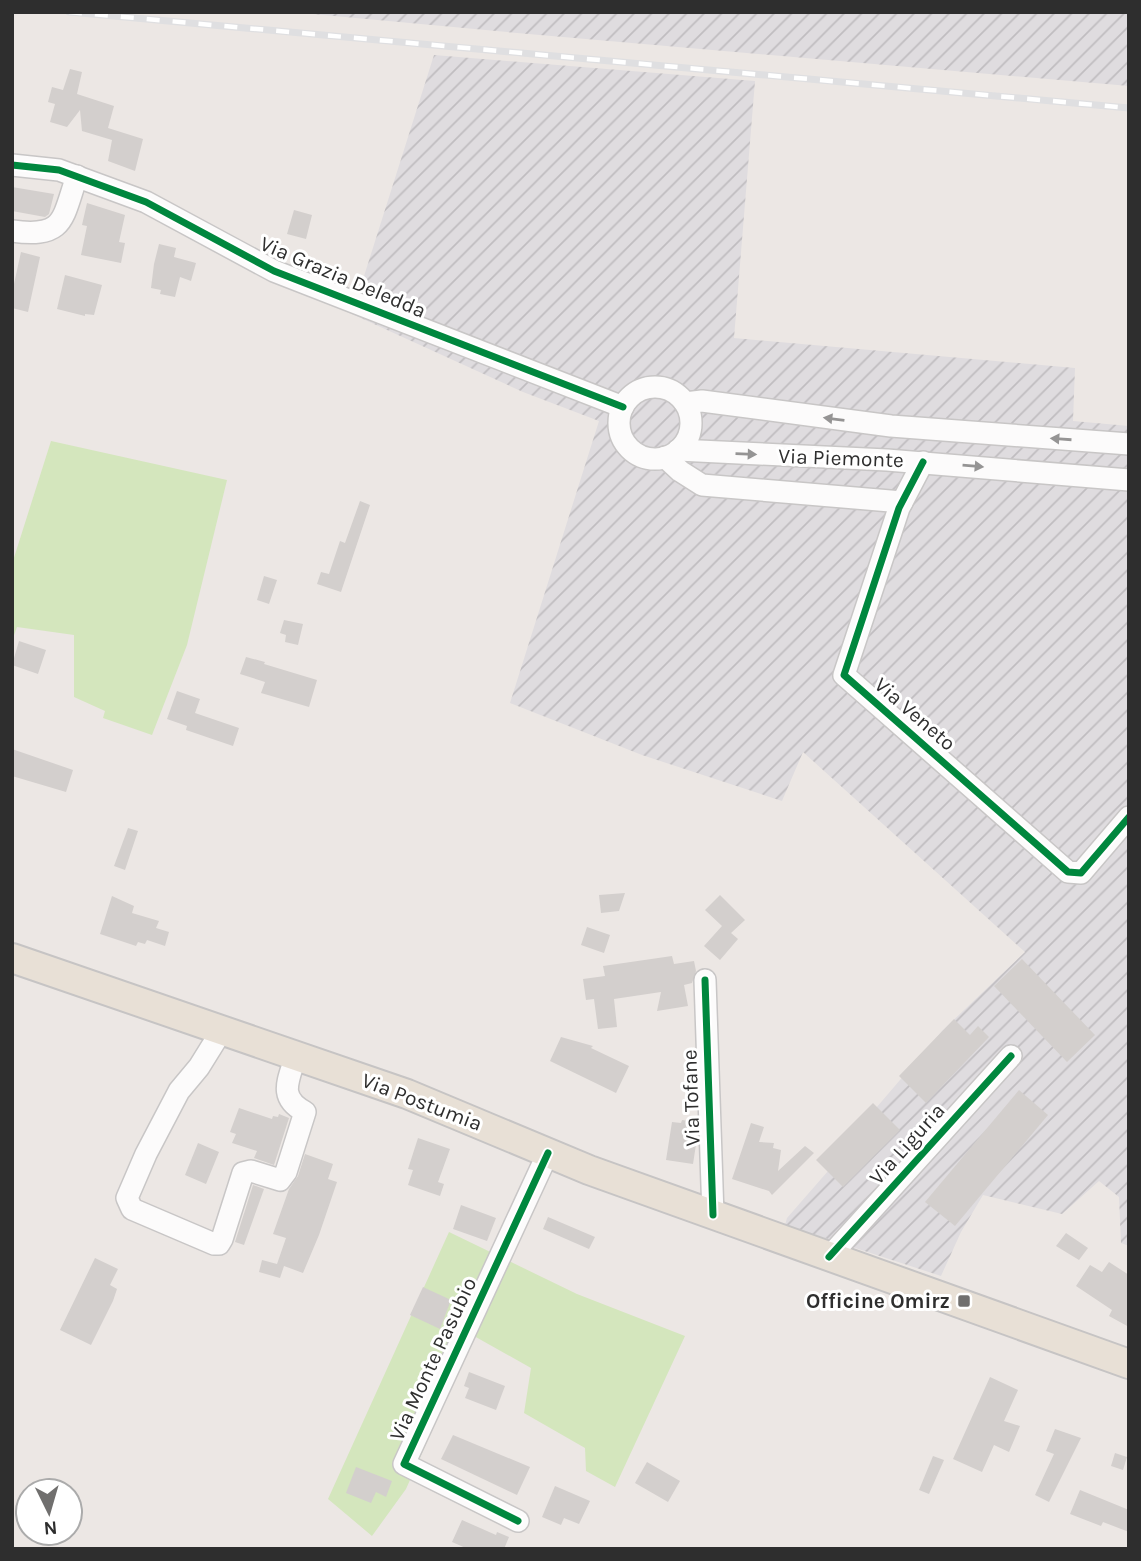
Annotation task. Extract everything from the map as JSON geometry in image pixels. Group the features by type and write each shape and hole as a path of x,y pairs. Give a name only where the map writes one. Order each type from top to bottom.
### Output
{"main road":[{"name":"Via Postumia","path":"12,958 407,1094 548,1153 713,1215 1129,1364"}],"street":[{"name":"Via Grazia Deledda","path":"12,165 59,170 146,202 274,271 623,407"},
{"path":"12,231 34,234 51,230 62,218 77,176"},
{"name":"Via Piemonte","path":"1129,444 891,426 702,401 685,403 669,390 648,388 637,392 623,407 620,419 624,441 632,450 653,459 672,454 887,460 1129,480"},
{"path":"685,403 691,423 690,433 672,454 680,471 702,485 902,502"},
{"path":"887,460 891,426"},
{"name":"Via Veneto","path":"923,462 902,502 844,675 1068,872 1081,873 1129,817"},
{"name":"Via Tofane","path":"705,981 713,1215"},
{"path":"222,1030 179,1091 146,1154 127,1198 132,1209 214,1244 219,1244 222,1239 243,1173 251,1171 280,1180 284,1177 305,1112 292,1103 287,1095 286,1087 296,1055"},
{"name":"Via Liguria","path":"829,1257 1011,1056"},
{"name":"Via Monte Pasubio","path":"518,1521 404,1464 548,1153"}],"shaded area":[{"path":"291,12 1129,12 1129,86 517,33"},
{"path":"434,55 755,81 734,338 1075,368 1073,421 1129,426 1129,1246 1121,1243 1119,1197 1099,1181 1062,1214 983,1195 961,1232 941,1276 785,1225 787,1218 849,1147 876,1108 942,1031 1025,952 803,752 782,801 642,755 510,703 599,421 523,392 352,314"}],"green space":[{"path":"51,441 227,480 187,645 152,735 103,718 105,711 74,697 74,635 17,627 12,641 12,564"},
{"path":"449,1232 577,1294 685,1336 615,1487 586,1471 585,1448 524,1413 531,1368 474,1336 406,1489 372,1536 328,1499"}],"building":[{"path":"70,69 82,72 77,94 114,106 108,128 143,139 135,171 108,161 112,140 82,131 80,110 67,127 50,122 55,104 48,102 52,87 63,90"},
{"path":"12,187 54,194 49,214 45,217 12,211"},
{"path":"87,203 125,215 119,242 125,243 121,263 81,255 87,226 82,225"},
{"path":"294,210 312,215 306,239 287,234"},
{"path":"159,244 176,248 174,257 196,263 191,281 180,277 175,297 160,294 161,290 151,288"},
{"path":"21,252 40,257 28,312 12,308 12,293"},
{"path":"65,275 102,285 94,315 85,316 57,309"},
{"path":"360,501 370,505 341,592 317,584 321,572 329,574 340,541 345,543"},
{"path":"264,576 277,580 269,604 257,600"},
{"path":"284,620 303,624 298,645 285,642 286,635 280,633"},
{"path":"19,641 46,650 38,674 12,665"},
{"path":"246,657 317,680 309,707 261,693 265,682 240,674"},
{"path":"177,691 200,699 195,713 239,728 233,746 186,730 187,726 167,719"},
{"path":"12,749 73,770 66,792 12,776"},
{"path":"128,828 138,831 125,870 114,866"},
{"path":"625,893 619,911 601,913 599,895"},
{"path":"720,895 745,920 731,933 738,939 720,960 704,946 722,926 705,910"},
{"path":"112,896 134,906 132,913 159,921 156,928 169,932 165,946 147,940 145,944 138,942 136,946 100,934"},
{"path":"587,927 610,935 604,953 581,945"},
{"path":"672,956 674,964 694,961 696,971 692,983 684,985 688,1006 657,1011 661,992 614,999 617,1027 598,1029 594,999 586,1000 583,979 605,976 603,966"},
{"path":"1022,959 1095,1035 1067,1062 994,986"},
{"path":"954,1019 970,1035 978,1026 989,1037 926,1103 899,1076"},
{"path":"561,1037 593,1046 591,1048 629,1066 616,1093 550,1061"},
{"path":"1019,1090 1048,1115 955,1226 925,1202"},
{"path":"873,1103 900,1130 843,1187 816,1160"},
{"path":"239,1108 272,1119 279,1114 289,1118 274,1165 254,1158 257,1151 232,1143 236,1134 230,1132"},
{"path":"682,1120 696,1122 693,1138 697,1138 693,1164 666,1160 672,1122 681,1123"},
{"path":"751,1123 764,1127 759,1142 774,1143 773,1148 781,1150 778,1171 805,1146 814,1153 772,1195 769,1191 732,1179"},
{"path":"418,1138 450,1149 438,1182 444,1184 440,1196 408,1185 413,1170 408,1169"},
{"path":"198,1143 219,1152 206,1184 185,1175"},
{"path":"305,1154 333,1164 328,1179 337,1182 319,1235 303,1273 284,1266 280,1278 259,1272 262,1260 277,1264 286,1238 273,1234"},
{"path":"253,1185 264,1189 244,1245 235,1242"},
{"path":"461,1205 496,1218 487,1241 453,1229"},
{"path":"548,1217 595,1237 589,1249 543,1229"},
{"path":"1066,1233 1088,1248 1079,1260 1056,1246"},
{"path":"95,1258 118,1269 110,1285 117,1289 113,1301 91,1345 60,1330"},
{"path":"1109,1262 1129,1275 1129,1327 1109,1316 1112,1310 1076,1286 1090,1265 1102,1272"},
{"path":"423,1287 451,1300 440,1329 410,1315"},
{"path":"469,1372 505,1386 496,1410 465,1398 469,1388 464,1386"},
{"path":"990,1377 1018,1390 1004,1421 1020,1426 1009,1452 994,1445 982,1472 953,1459"},
{"path":"1055,1429 1081,1438 1049,1502 1035,1495 1054,1454 1046,1451"},
{"path":"453,1435 530,1467 517,1495 441,1459"},
{"path":"1115,1453 1127,1457 1123,1470 1111,1466"},
{"path":"933,1456 944,1460 929,1494 919,1490"},
{"path":"647,1462 680,1481 668,1502 635,1483"},
{"path":"356,1467 392,1481 386,1497 376,1492 371,1503 346,1493"},
{"path":"555,1486 590,1501 579,1524 564,1518 561,1525 542,1517"},
{"path":"1080,1490 1129,1510 1129,1532 1103,1522 1101,1526 1070,1514"},
{"path":"462,1520 496,1535 497,1532 509,1537 504,1549 468,1549 452,1542"}],"railway":[{"path":"69,12 1129,108"}],"cycle path":[{"path":"12,165 59,170 146,202 274,271 623,407"},
{"path":"923,462 899,508 844,675 1068,872 1081,873 1129,817"},
{"path":"705,980 713,1215"},
{"path":"829,1257 1011,1056"},
{"path":"518,1521 404,1464 548,1153"}],"place":[{"name":"Officine Omirz","path":"964,1301"}]}
